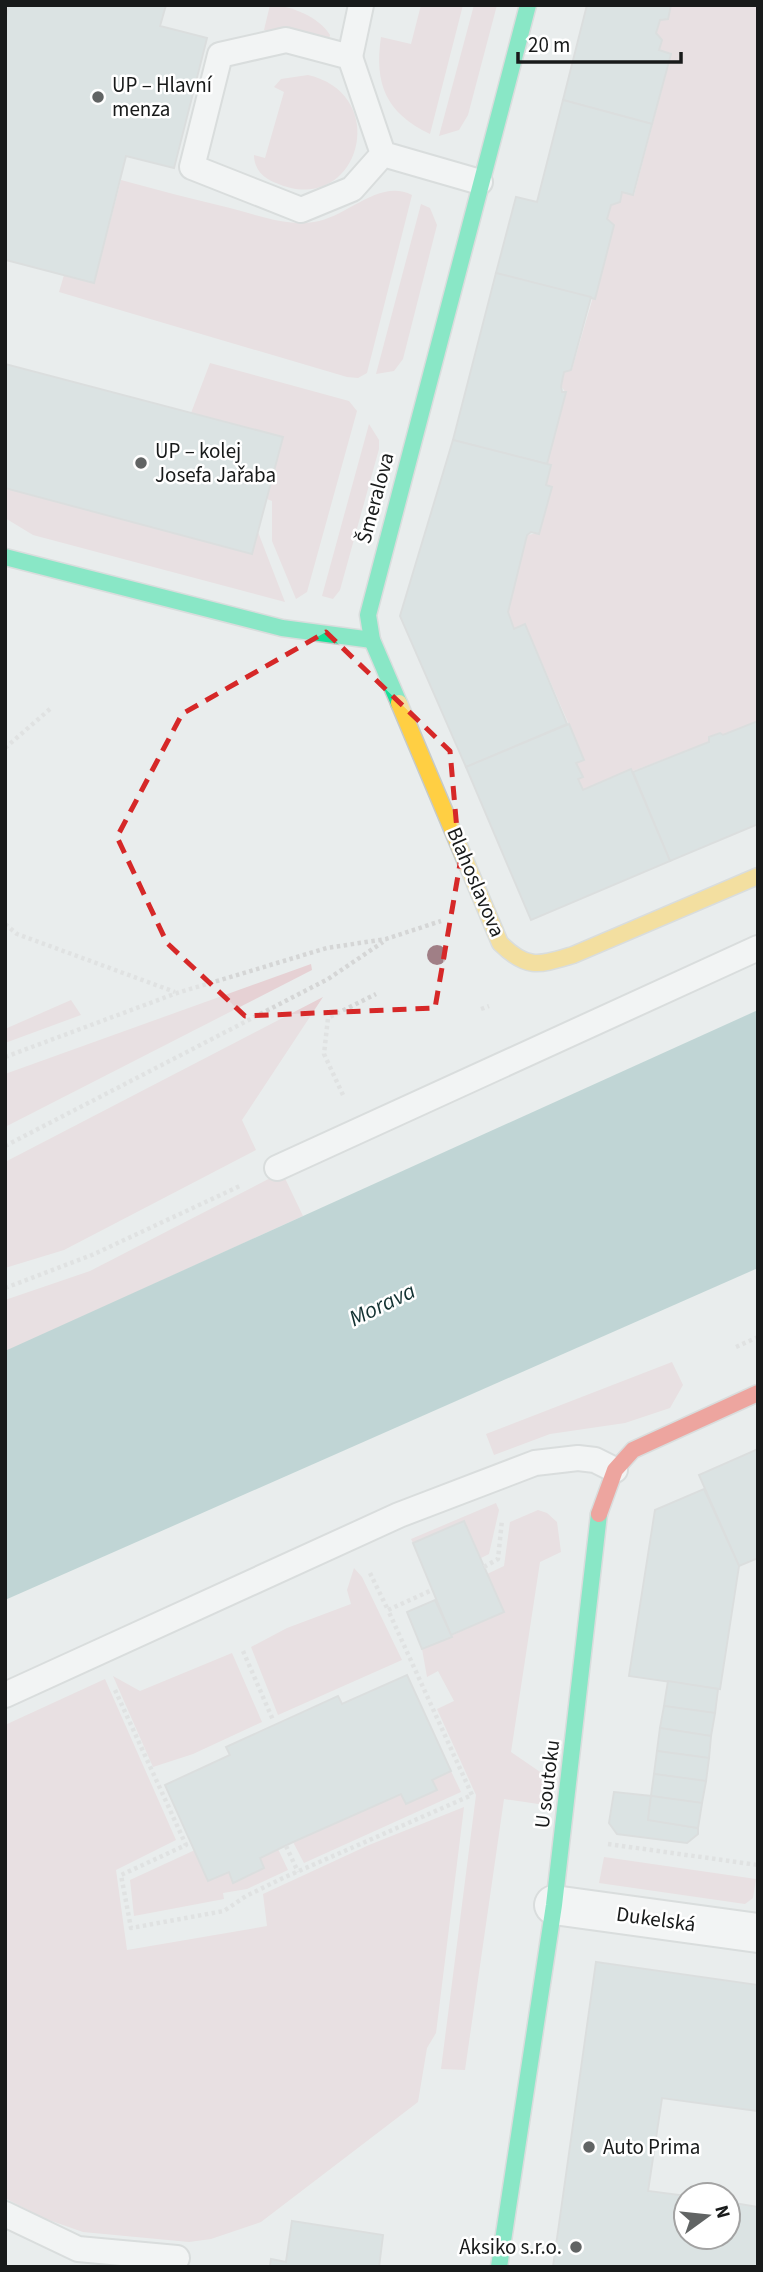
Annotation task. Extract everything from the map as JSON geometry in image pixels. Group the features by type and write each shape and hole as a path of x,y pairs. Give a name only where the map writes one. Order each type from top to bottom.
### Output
{"street":[{"name":"Šmeralova","path":"372,640 368,615 373,589 528,5"},
{"path":"5,557 282,628 372,640"},
{"name":"Blahoslavova","path":"372,640 439,794 483,906 500,943 518,960 533,965 572,955 758,876"},
{"name":"U soutoku","path":"499,2267 554,1905 600,1506 615,1470 633,1450 758,1392"},
{"name":"Dukelská","path":"554,1905 758,1933"}],"lane":[{"path":"359,6 351,57 383,154"},
{"path":"351,57 286,40 220,55 192,167 301,210 352,189 383,154"},
{"path":"383,154 480,182"},
{"path":"277,1168 758,948"},
{"path":"5,1695 400,1515 535,1463 578,1458 595,1460 615,1470"},
{"path":"5,2214 78,2249 177,2258"}],"path":[{"path":"5,748 50,709"},
{"path":"5,1057 177,993 327,948 386,939 483,906"},
{"path":"5,924 17,934 177,993"},
{"path":"5,1146 328,979 386,939"},
{"path":"360,1130 324,1054 328,1018 376,995"},
{"path":"481,1009 489,1006"},
{"path":"5,1288 92,1255 277,1168"},
{"path":"484,1567 498,1559 503,1511"},
{"path":"114,1688 186,1845 121,1875 131,1928 224,1911 246,1896 472,1795 365,1562"},
{"path":"388,1610 432,1590"},
{"path":"243,1651 274,1720"},
{"path":"603,1843 758,1865"},
{"path":"286,1846 298,1872"}],"highlighted area":[{"path":"326,632 450,751 460,864 435,1008 245,1016 167,943 117,837 182,714"}],"shaded area":[{"path":"270,5 295,10 319,23 330,35 328,45 264,30"},
{"path":"421,5 463,5 430,134 403,117 393,106 386,95 380,69 381,37 411,44"},
{"path":"474,5 497,5 468,115 459,130 439,136"},
{"path":"671,5 758,5 758,721 723,735 710,737 709,742 583,790 578,779 583,777 576,763 584,759 525,624 514,629 508,612 527,535 539,533 552,487 546,485 551,466 547,464 566,393 561,386 564,372 572,369 614,225 607,219 611,205 620,202 622,192 634,195 671,54 659,50 662,40 656,33 660,20 668,18"},
{"path":"308,75 335,87 351,105 357,127 355,150 345,170 328,184 304,190 267,178 258,169 254,155 265,158 284,92 274,87 281,79"},
{"path":"121,180 261,217 303,223 327,219 363,200 388,191 412,195 367,373 358,378 347,377 59,292 64,275 94,283"},
{"path":"421,204 430,208 437,225 403,359 394,371 376,374"},
{"path":"210,363 349,401 357,411 307,592 296,599 272,541 272,501 267,499 283,437 191,413"},
{"path":"369,424 379,440 379,449 340,590 333,599 322,596"},
{"path":"5,488 251,554 258,532 285,602 33,535 5,518"},
{"path":"311,964 312,970 5,1127 5,1074"},
{"path":"323,997 242,1120 256,1150 64,1250 5,1268 5,1162"},
{"path":"71,1000 81,1015 5,1043 5,1029"},
{"path":"282,1172 303,1216 5,1352 5,1300 90,1271"},
{"path":"672,1362 683,1385 670,1408 625,1423 550,1434 494,1455 486,1434"},
{"path":"496,1503 499,1510 489,1554 481,1558 464,1521 413,1543 411,1539"},
{"path":"538,1510 547,1513 557,1522 561,1552 540,1562 511,1752 546,1776 545,1805 504,1799 465,2070 441,2069 476,1795 437,1709 454,1701 438,1671 427,1677 422,1649 503,1612 487,1574 504,1566 510,1522"},
{"path":"354,1568 362,1577 402,1660 278,1715 251,1647 287,1628 351,1604 347,1590"},
{"path":"232,1653 262,1722 193,1754 153,1767 113,1676 140,1691"},
{"path":"105,1679 176,1840 116,1870 127,1950 267,1926 263,1894 369,1845 464,1807 436,2033 427,2048 418,2102 261,2222 211,2239 189,2242 83,2232 43,2218 5,2198 5,1725"},
{"path":"451,1771 461,1792 304,1863 293,1842 401,1794 406,1804 436,1790 432,1780"},
{"path":"278,1849 288,1870 247,1889 223,1893 224,1899 134,1916 130,1880 195,1850 229,1872 234,1882 264,1868 260,1858"},
{"path":"604,1857 756,1879 753,1898 745,1904 599,1883"}],"water":[{"name":"Morava","path":"758,1010 758,1268 5,1600 5,1351"}],"building":[{"name":"UP – Hlavní menza","path":"9,5 166,5 160,26 207,38 174,168 126,156 94,283 6,260 5,263 5,22"},
{"path":"587,5 671,5 668,19 660,20 656,33 662,40 659,50 671,54 652,124 563,100"},
{"path":"563,100 652,124 633,195 622,192 620,202 611,205 607,219 614,225 595,299 496,273 516,197 537,202"},
{"path":"496,273 591,297 571,370 564,372 561,386 562,392 566,392 547,464 453,440"},
{"name":"UP – kolej Josefa Jařaba","path":"5,364 283,437 252,554 5,488"},
{"path":"453,440 551,465 546,485 552,487 539,534 531,532 527,535 508,612 514,629 525,624 567,724 466,767 400,616"},
{"path":"758,721 758,824 670,861 633,772 709,742 709,737 720,733 723,735"},
{"path":"569,724 584,760 576,763 583,777 578,779 583,790 631,769 670,861 531,920 466,767"},
{"path":"758,1449 758,1558 739,1566 699,1475"},
{"path":"704,1489 739,1566 720,1689 629,1676 655,1510"},
{"path":"464,1521 504,1612 451,1635 413,1543"},
{"path":"435,1600 452,1637 422,1649 407,1612"},
{"path":"407,1675 451,1771 432,1780 437,1790 406,1804 401,1794 293,1842 260,1858 264,1868 233,1883 229,1872 208,1881 165,1785 230,1755 226,1747 338,1696 342,1704"},
{"path":"668,1681 718,1689 715,1713 664,1706"},
{"path":"664,1706 715,1713 711,1736 660,1728"},
{"path":"660,1728 711,1736 709,1758 657,1751"},
{"path":"657,1751 709,1758 706,1781 654,1774"},
{"path":"654,1774 706,1781 702,1803 651,1796"},
{"path":"614,1792 651,1796 648,1820 698,1828 698,1834 687,1843 617,1834 609,1823"},
{"path":"651,1796 702,1803 698,1828 648,1820"},
{"path":"596,1962 758,1985 758,2111 662,2098 648,2191 672,2194 672,2251 742,2251 742,2204 758,2207 757,2267 553,2267"},
{"path":"292,2221 383,2235 379,2267 270,2267 271,2259 286,2262"}],"traffic: fast":[{"path":"399,703 372,640 368,615 528,5"},
{"path":"5,557 282,628 372,640"},
{"path":"499,2267 554,1905 599,1514"}],"traffic: slow":[{"path":"399,703 500,943 518,958 542,963 573,955 758,876"}],"traffic: jam":[{"path":"599,1514 615,1470 633,1450 758,1393"}],"place":[{"name":"UP – Hlavní menza","path":"98,97"},
{"name":"UP – kolej Josefa Jařaba","path":"141,463"},
{"name":"Auto Prima","path":"589,2147"},
{"name":"Aksiko s.r.o.","path":"576,2247"}]}
